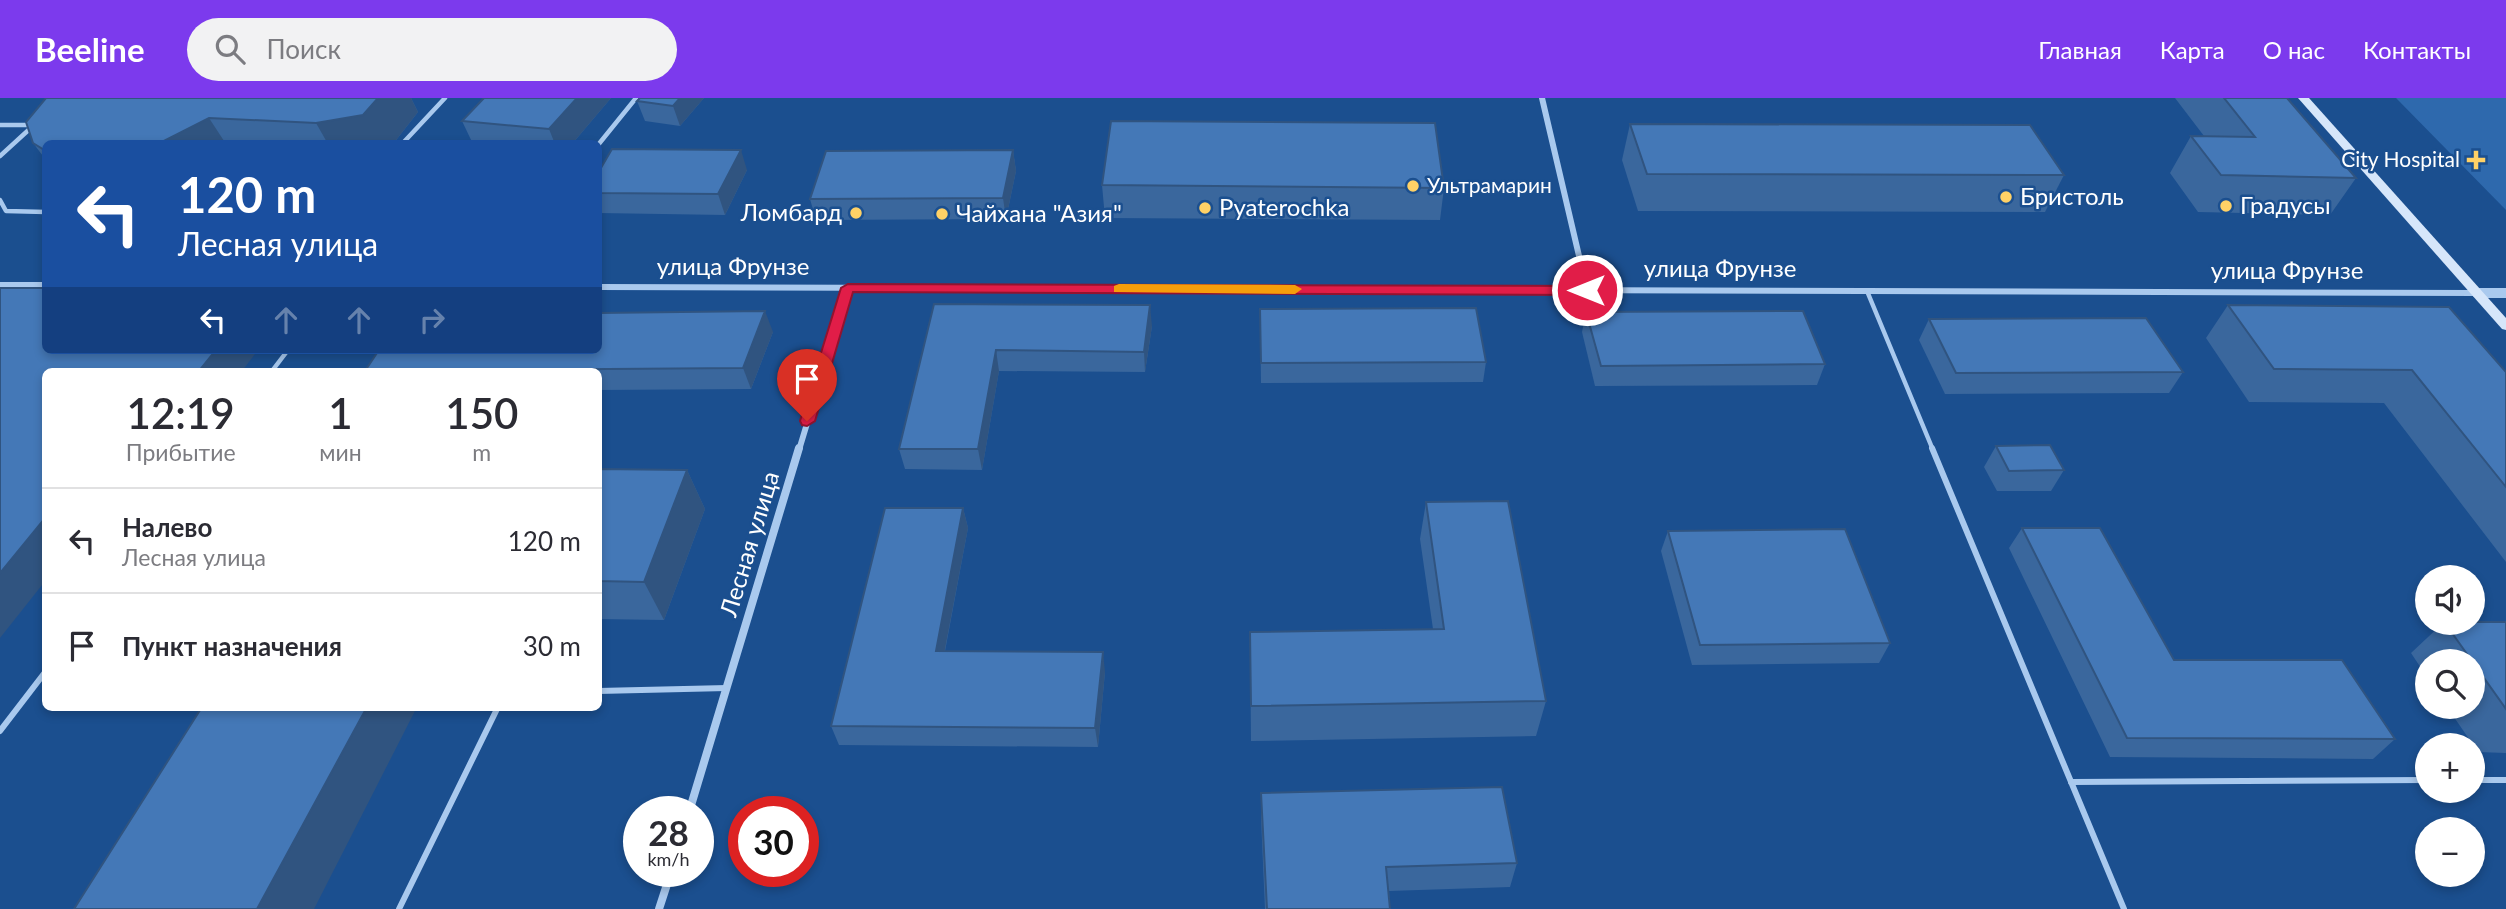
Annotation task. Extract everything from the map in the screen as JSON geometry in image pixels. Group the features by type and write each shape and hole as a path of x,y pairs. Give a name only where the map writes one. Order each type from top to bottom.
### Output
{"main road":[{"path":"2303,98 2506,326"}],"street":[{"path":"1542,98 1587,290"},
{"path":"0,285 42,285"},
{"name":"улица Фрунзе","path":"602,287 2506,293"},
{"name":"Лесная улица","path":"694,796 848,288"},
{"path":"659,909 666,887"}],"lane":[{"path":"406,140 445,98"},
{"path":"602,140 636,98"},
{"path":"0,156 45,118"},
{"path":"0,125 34,125"},
{"path":"0,200 6,211 42,212"},
{"path":"1867,291 2124,909"},
{"path":"274,368 285,354"},
{"path":"0,731 42,675"},
{"path":"602,691 727,688"},
{"path":"399,909 496,711"},
{"path":"2071,782 2415,780"},
{"path":"2485,780 2506,780"}],"shaded area":[{"name":"City Hospital","path":"2396,98 2506,98 2506,210"}],"building":[{"path":"46,98 378,98 363,115 316,123 209,118 166,140 42,140 42,149 33,143 26,122"},
{"path":"484,98 577,98 549,129 462,121"},
{"path":"640,98 680,98 673,106 637,101"},
{"path":"2224,98 2287,98 2356,178 2221,175 2191,136 2255,137"},
{"path":"1111,121 1435,123 1444,188 1102,185"},
{"path":"1630,124 2030,125 2064,175 1647,174"},
{"path":"612,149 741,150 718,194 602,193 602,166"},
{"path":"1013,150 1003,198 810,199 826,151"},
{"path":"0,288 42,288 42,354 213,354 201,368 42,368 42,522 0,573"},
{"path":"934,304 1150,305 1144,352 996,350 978,449 899,449"},
{"path":"2228,305 2449,307 2506,372 2506,487 2412,370 2274,369"},
{"path":"1476,308 1486,362 1261,363 1260,309"},
{"path":"765,311 743,368 367,368 376,354 602,354 602,313"},
{"path":"1803,311 1825,364 1601,366 1586,312"},
{"path":"2146,318 2183,372 1956,373 1929,319"},
{"path":"2050,445 2064,470 2009,471 1996,446"},
{"path":"602,469 687,470 644,582 602,581"},
{"path":"1508,501 1546,701 1251,706 1250,632 1444,629 1426,502"},
{"path":"885,508 963,508 936,651 1103,652 1095,728 831,726"},
{"path":"2022,528 2100,528 2174,660 2342,660 2395,739 2127,738"},
{"path":"1845,529 1890,643 1700,645 1668,531"},
{"path":"2485,622 2506,622 2506,709 2485,679 2485,649 2463,649 2454,635 2485,635"},
{"path":"199,711 365,711 257,909 74,909"},
{"path":"1502,787 1517,863 1386,867 1390,909 1267,909 1261,793"}],"slow traffic":[{"path":"1119,289 1295,289"}],"place":[{"name":"City Hospital","path":"2476,160"},
{"name":"Ультрамарин","path":"1413,186"},
{"name":"Бристоль","path":"2006,197"},
{"name":"Градусы","path":"2226,206"},
{"name":"Pyaterochka","path":"1205,208"},
{"name":"Ломбард","path":"856,213"},
{"name":"Чайхана \"Азия\"","path":"942,214"}],"route":[{"path":"807,421 848,288 1587,290"}]}
